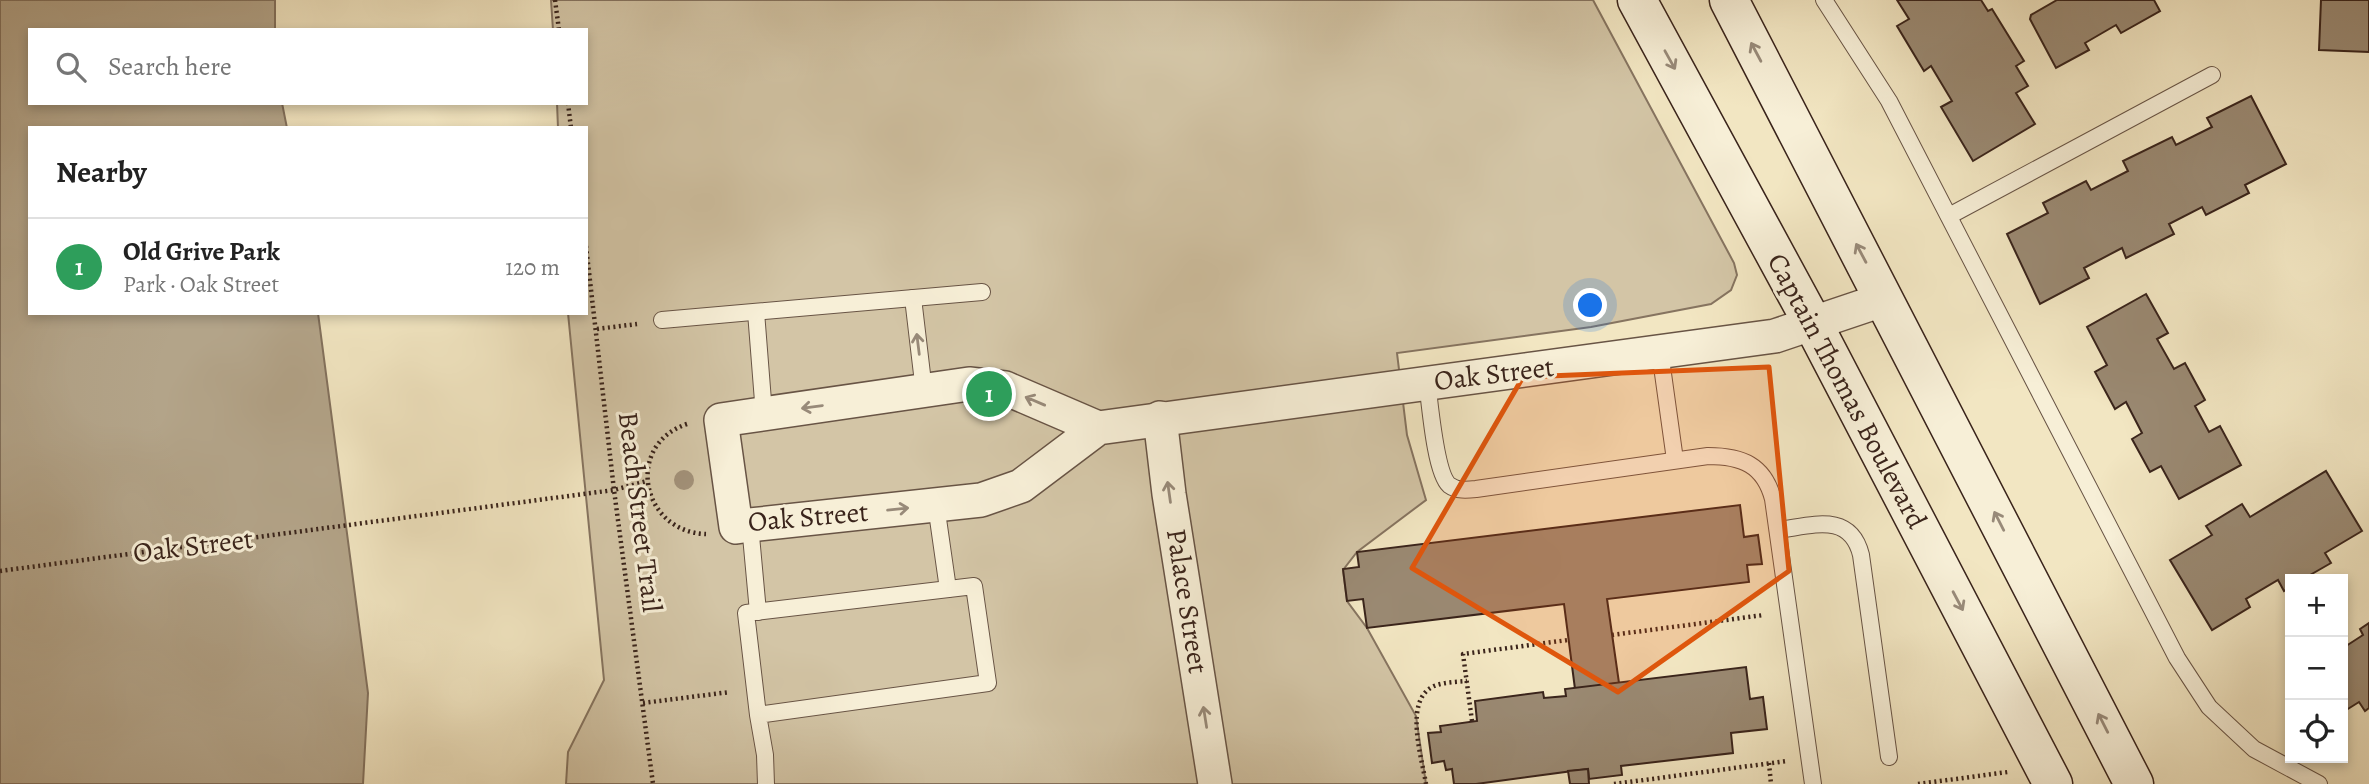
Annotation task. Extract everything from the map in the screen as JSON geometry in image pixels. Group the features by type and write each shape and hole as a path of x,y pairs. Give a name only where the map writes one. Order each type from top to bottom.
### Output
{"main road":[{"name":"Captain Thomas Boulevard","path":"1637,0 1813,324 2053,784"},
{"path":"1729,0 2134,784"}],"street":[{"name":"Oak Street","path":"1098,428 1005,388 969,384 722,420 736,527 981,500 1021,486 1098,428 1775,336 1885,299"},
{"name":"Palace Street","path":"1160,418 1169,494 1216,784"}],"lane":[{"path":"1824,0 1889,101 2177,659 2209,707 2254,749 2319,784"},
{"path":"1949,216 2212,75"},
{"path":"662,320 982,292"},
{"path":"913,298 924,391"},
{"path":"756,312 764,414"},
{"path":"1660,352 1675,460"},
{"path":"1427,382 1441,470 1448,484 1459,489 1476,489 1720,456 1731,457 1759,471 1770,487 1778,530 1813,784"},
{"path":"936,505 948,589"},
{"path":"750,525 758,611"},
{"path":"1778,530 1834,525 1855,538 1861,555 1889,757"},
{"path":"758,715 988,683 974,586 746,613 758,715 765,755 766,784"}],"path":[{"path":"555,0 559,28"},
{"path":"568,105 571,126"},
{"name":"Beach Street Trail","path":"588,261 614,490 653,784"},
{"path":"597,328 662,320"},
{"path":"689,423 671,431 660,440 650,458 647,481 653,502 667,521 689,532 715,534"},
{"name":"Oak Street","path":"0,571 614,490 647,481"},
{"path":"1612,635 1770,614"},
{"path":"1472,721 1463,654 1569,640"},
{"path":"1426,784 1416,716 1420,698 1432,687 1467,681"},
{"path":"643,703 755,688"},
{"path":"1614,784 1790,761"},
{"path":"1769,763 1771,784"},
{"path":"1918,784 2012,772"}],"highlighted area":[{"path":"1769,367 1789,571 1618,692 1412,568 1523,377"}],"shaded area":[{"path":"0,0 275,0 275,28 28,28 28,105 282,105 287,126 28,126 28,315 318,315 368,693 363,784 0,784"},
{"path":"551,0 1593,0 1734,263 1737,275 1731,290 1711,304 1591,327 1397,353 1407,435 1426,500 1357,552 1343,570 1347,601 1367,628 1416,716 1426,784 566,784 568,752 604,680 568,315 588,315 588,126 558,126 557,105 588,105 588,28 553,28"}],"building":[{"path":"1897,0 1981,0 1988,11 1992,9 2024,61 2016,66 2028,86 2016,93 2035,124 1973,161 1941,107 1952,101 1931,66 1924,71 1897,26 1909,19"},
{"path":"2057,0 2154,0 2160,11 2121,33 2116,25 2085,43 2089,50 2056,68 2030,19 2031,15"},
{"path":"2321,0 2369,0 2369,52 2319,50"},
{"path":"2251,96 2286,164 2245,185 2249,193 2206,215 2202,207 2169,224 2174,234 2126,258 2122,248 2084,268 2089,278 2040,304 2007,234 2048,213 2043,203 2086,181 2091,190 2128,171 2123,161 2172,137 2176,145 2212,127 2207,118"},
{"path":"2146,294 2168,333 2157,339 2174,369 2185,363 2205,400 2195,406 2209,432 2220,426 2241,465 2179,499 2161,466 2150,472 2132,439 2142,433 2126,402 2115,409 2095,372 2107,365 2087,327"},
{"path":"2326,471 2362,531 2325,553 2331,563 2312,574 2285,574 2285,590 2278,580 2246,599 2250,607 2212,630 2170,560 2212,535 2206,526 2242,504 2250,517"},
{"path":"1740,505 1744,537 1758,535 1762,564 1747,565 1749,582 1607,599 1619,683 1575,689 1564,604 1367,628 1363,599 1347,601 1343,569 1359,567 1357,552"},
{"path":"2369,623 2369,708 2365,711 2359,702 2348,709 2348,645 2363,635 2360,629"},
{"path":"1746,667 1750,699 1763,697 1767,729 1731,733 1733,753 1621,766 1622,775 1589,779 1588,769 1476,784 1454,784 1452,769 1446,770 1444,761 1432,763 1428,733 1441,732 1440,726 1477,721 1475,701 1543,692 1544,698 1566,696 1565,689"},
{"path":"1588,769 1589,784 1570,784 1568,771"}],"place":[{"name":"Old Grive Park","path":"989,394"}]}
